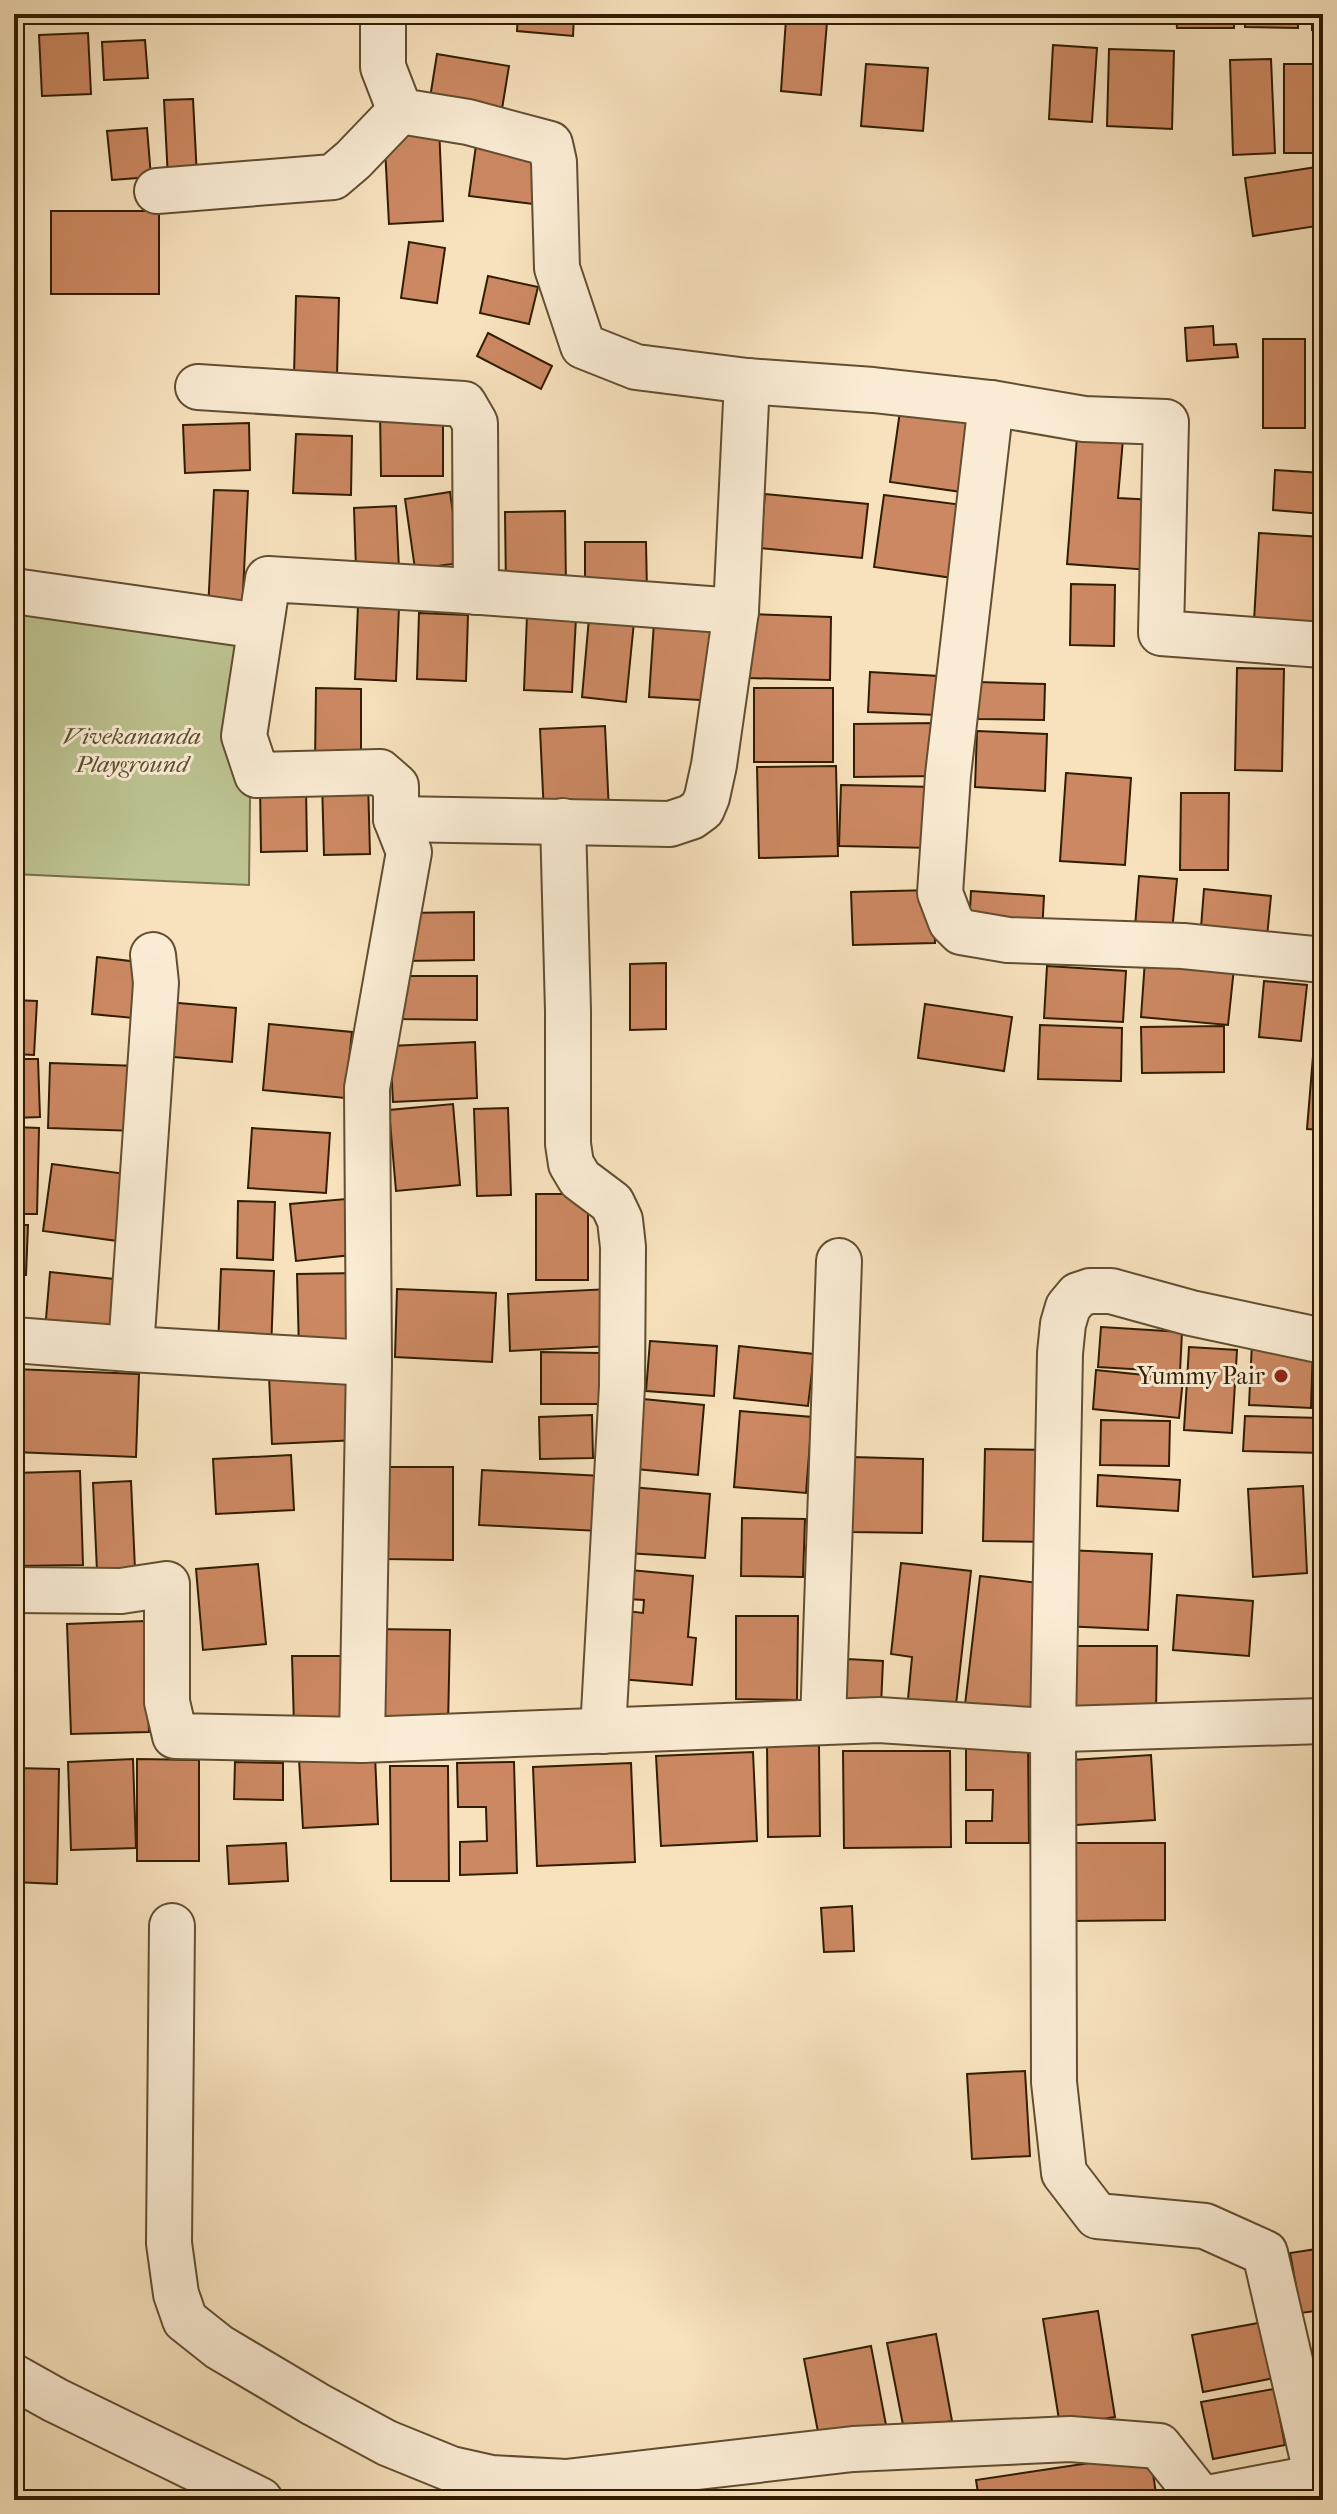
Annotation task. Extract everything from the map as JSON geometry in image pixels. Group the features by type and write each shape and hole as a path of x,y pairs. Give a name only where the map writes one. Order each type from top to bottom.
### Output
{"street":[{"path":"383,14 383,67 400,111"},
{"path":"157,191 333,177 400,111"},
{"path":"400,111 468,122 550,144 554,162 557,268 583,346 636,367 747,381 991,403 1084,419 1166,422 1161,633 1323,645"},
{"path":"396,819 670,824 691,817 702,809 714,765 736,611 747,381"},
{"path":"198,387 464,404 475,423 476,592"},
{"path":"991,403 948,775 940,893 951,922 961,932 1008,940 1183,946 1323,960"},
{"path":"362,1740 369,1363 367,1088 409,852 396,819 396,786 380,772 257,775 244,736 268,579 736,611"},
{"path":"14,591 259,626"},
{"path":"563,821 568,1144 571,1164 580,1179 612,1203 620,1220 623,1247 622,1386 603,1731"},
{"path":"131,1349 156,983 153,955"},
{"path":"823,1722 839,1261"},
{"path":"172,1926 169,2243 176,2294 185,2320 219,2347 387,2443 451,2469 491,2478 566,2482 853,2449 1070,2439 1159,2446 1202,2500 1320,2477 1265,2253 1205,2226 1097,2216 1064,2173 1054,2082 1053,1729 1060,1353 1068,1307 1078,1295 1090,1291 1111,1291 1191,1313 1323,1341"},
{"path":"14,1340 369,1363"},
{"path":"14,1590 121,1591 167,1584 167,1702 175,1736 362,1740 879,1720 1031,1730 1323,1721"},
{"path":"14,2377 260,2500"}],"green space":[{"name":"Vivekananda Playground","path":"14,592 252,626 249,885 14,874"}],"building":[{"path":"518,14 574,14 573,36 517,31"},
{"path":"1176,14 1234,14 1234,28 1177,28"},
{"path":"1245,14 1298,14 1298,28 1245,27"},
{"path":"1312,14 1323,14 1323,31 1312,30"},
{"path":"786,19 827,22 821,95 781,91"},
{"path":"88,33 91,94 42,96 39,35"},
{"path":"145,40 148,78 104,80 102,42"},
{"path":"1053,45 1097,48 1092,122 1049,119"},
{"path":"1109,49 1174,51 1172,129 1107,126"},
{"path":"437,54 509,66 502,109 430,98"},
{"path":"1271,59 1275,153 1233,155 1230,60"},
{"path":"866,64 928,68 923,131 861,126"},
{"path":"1284,64 1323,64 1323,153 1284,153"},
{"path":"193,99 197,177 168,179 164,100"},
{"path":"439,126 443,221 389,224 384,129"},
{"path":"147,128 151,177 112,180 107,131"},
{"path":"476,145 539,153 533,204 469,196"},
{"path":"1323,166 1323,225 1253,236 1245,178"},
{"path":"51,211 159,211 159,294 51,294"},
{"path":"409,242 445,248 437,303 401,298"},
{"path":"488,276 538,287 529,324 480,313"},
{"path":"296,296 339,298 337,376 294,375"},
{"path":"1213,326 1214,345 1236,344 1238,357 1187,361 1185,328"},
{"path":"488,333 552,366 541,389 477,356"},
{"path":"1319,337 1323,337 1323,419 1319,419"},
{"path":"1263,339 1305,339 1305,428 1263,428"},
{"path":"902,397 981,408 969,493 890,482"},
{"path":"443,411 443,476 381,476 380,412"},
{"path":"249,423 250,470 185,473 183,425"},
{"path":"296,434 352,436 351,495 293,493"},
{"path":"1077,436 1123,439 1118,498 1155,500 1150,570 1067,564"},
{"path":"1275,470 1323,473 1323,514 1273,510"},
{"path":"214,490 248,491 242,612 208,610"},
{"path":"450,492 460,563 415,569 405,499"},
{"path":"765,494 868,504 862,558 760,548"},
{"path":"884,495 963,505 953,578 874,567"},
{"path":"396,506 399,569 356,570 354,508"},
{"path":"565,511 566,587 506,589 505,512"},
{"path":"1259,533 1323,537 1323,627 1254,621"},
{"path":"585,542 646,542 647,593 585,593"},
{"path":"1071,584 1115,585 1114,646 1070,645"},
{"path":"358,605 399,607 396,681 355,679"},
{"path":"419,613 468,615 466,681 417,679"},
{"path":"749,614 831,617 830,680 748,678"},
{"path":"527,615 576,618 572,692 524,690"},
{"path":"589,618 634,622 626,702 582,697"},
{"path":"654,622 722,626 717,701 649,697"},
{"path":"1237,668 1284,669 1282,771 1235,770"},
{"path":"870,672 939,676 937,715 868,712"},
{"path":"978,682 1045,684 1044,720 978,719"},
{"path":"316,688 361,689 361,764 315,763"},
{"path":"754,688 833,688 833,762 754,762"},
{"path":"938,723 939,776 854,777 854,724"},
{"path":"605,726 609,812 544,815 540,729"},
{"path":"977,731 1047,734 1045,791 975,787"},
{"path":"836,766 838,856 759,858 757,767"},
{"path":"1066,773 1131,778 1125,865 1060,861"},
{"path":"368,780 370,854 324,855 322,781"},
{"path":"306,785 307,851 261,852 260,786"},
{"path":"841,785 935,787 933,848 839,846"},
{"path":"1181,793 1229,793 1228,870 1180,870"},
{"path":"1139,876 1177,879 1171,943 1134,940"},
{"path":"1204,889 1271,896 1266,947 1200,940"},
{"path":"933,890 935,943 853,945 851,892"},
{"path":"971,891 1044,896 1042,934 969,929"},
{"path":"474,912 474,960 403,961 403,913"},
{"path":"97,957 138,962 133,1018 92,1014"},
{"path":"1145,960 1234,968 1228,1025 1141,1017"},
{"path":"666,963 666,1029 630,1030 630,964"},
{"path":"1047,966 1126,971 1123,1022 1044,1018"},
{"path":"398,976 477,976 477,1020 397,1019"},
{"path":"1264,981 1307,985 1301,1041 1259,1037"},
{"path":"14,1000 37,1001 34,1055 14,1054"},
{"path":"167,1002 236,1008 232,1062 162,1056"},
{"path":"925,1004 1012,1017 1004,1071 918,1058"},
{"path":"269,1024 352,1032 345,1098 263,1090"},
{"path":"1040,1025 1122,1028 1121,1081 1038,1079"},
{"path":"1224,1026 1224,1072 1142,1073 1141,1027"},
{"path":"1315,1032 1323,1033 1323,1130 1307,1129"},
{"path":"475,1042 477,1098 393,1102 390,1046"},
{"path":"14,1059 38,1059 40,1117 14,1118"},
{"path":"50,1063 138,1066 137,1131 48,1128"},
{"path":"453,1104 460,1185 396,1191 389,1110"},
{"path":"508,1108 511,1195 477,1196 474,1109"},
{"path":"14,1127 39,1128 37,1214 14,1214"},
{"path":"252,1128 330,1133 326,1193 248,1188"},
{"path":"52,1164 126,1174 118,1241 43,1231"},
{"path":"536,1194 588,1194 588,1280 536,1280"},
{"path":"346,1199 351,1255 296,1261 290,1204"},
{"path":"238,1201 275,1202 273,1260 237,1258"},
{"path":"14,1225 28,1225 26,1275 14,1275"},
{"path":"221,1269 274,1271 271,1350 218,1347"},
{"path":"50,1272 114,1279 109,1337 45,1330"},
{"path":"359,1273 361,1348 299,1350 297,1274"},
{"path":"397,1289 496,1293 492,1362 395,1357"},
{"path":"610,1289 612,1346 510,1351 508,1294"},
{"path":"1101,1327 1182,1332 1180,1372 1098,1367"},
{"path":"650,1341 717,1346 714,1396 646,1391"},
{"name":"Yummy Pair","path":"1252,1343 1313,1346 1311,1408 1249,1405"},
{"path":"739,1346 814,1354 808,1406 734,1398"},
{"path":"1189,1347 1237,1350 1232,1433 1184,1430"},
{"path":"541,1352 600,1353 599,1404 541,1404"},
{"path":"14,1369 139,1374 136,1457 14,1452"},
{"path":"1096,1370 1183,1379 1179,1418 1093,1409"},
{"path":"356,1372 358,1440 272,1444 269,1376"},
{"path":"643,1399 704,1405 698,1475 636,1469"},
{"path":"740,1411 812,1417 806,1493 734,1487"},
{"path":"592,1415 593,1458 540,1459 539,1417"},
{"path":"1245,1416 1323,1418 1323,1453 1243,1451"},
{"path":"1101,1420 1170,1421 1169,1466 1100,1465"},
{"path":"985,1449 1054,1450 1052,1542 983,1541"},
{"path":"291,1455 294,1510 216,1514 213,1459"},
{"path":"852,1457 923,1459 922,1533 851,1532"},
{"path":"385,1467 453,1467 453,1560 385,1559"},
{"path":"482,1470 603,1476 600,1531 479,1525"},
{"path":"80,1471 83,1565 14,1566 14,1473"},
{"path":"1098,1475 1180,1480 1178,1511 1097,1506"},
{"path":"131,1481 135,1569 97,1571 93,1483"},
{"path":"1303,1486 1307,1573 1253,1577 1248,1489"},
{"path":"631,1487 710,1494 705,1558 627,1553"},
{"path":"742,1518 805,1519 803,1577 741,1576"},
{"path":"1067,1550 1152,1554 1148,1630 1063,1626"},
{"path":"901,1563 971,1571 956,1705 908,1699 912,1657 891,1654"},
{"path":"258,1564 266,1644 203,1650 196,1569"},
{"path":"630,1570 693,1576 688,1637 696,1638 692,1685 620,1679 627,1611 643,1613 644,1600 628,1599"},
{"path":"980,1576 1047,1584 1032,1713 965,1705"},
{"path":"1177,1595 1253,1601 1249,1656 1173,1650"},
{"path":"736,1616 798,1616 797,1700 736,1699"},
{"path":"145,1621 149,1732 71,1734 67,1624"},
{"path":"371,1629 450,1630 448,1726 370,1724"},
{"path":"1071,1646 1157,1646 1156,1714 1070,1713"},
{"path":"292,1656 346,1656 348,1725 294,1725"},
{"path":"847,1659 883,1661 881,1706 845,1704"},
{"path":"1028,1743 1029,1843 966,1843 966,1821 992,1821 993,1790 966,1790 966,1744"},
{"path":"819,1745 820,1836 768,1837 767,1746"},
{"path":"843,1751 950,1751 951,1847 844,1848"},
{"path":"753,1752 757,1841 661,1846 656,1756"},
{"path":"375,1755 378,1824 303,1828 299,1759"},
{"path":"1151,1755 1155,1820 1076,1825 1072,1760"},
{"path":"133,1759 136,1848 71,1850 68,1762"},
{"path":"137,1759 199,1760 199,1861 137,1861"},
{"path":"235,1762 283,1763 283,1800 234,1799"},
{"path":"514,1762 517,1873 460,1875 460,1842 487,1841 486,1807 458,1807 457,1763"},
{"path":"631,1763 635,1862 537,1866 533,1767"},
{"path":"390,1766 448,1766 449,1881 391,1881"},
{"path":"14,1768 59,1769 57,1884 14,1882"},
{"path":"286,1843 288,1881 229,1884 227,1846"},
{"path":"1072,1843 1165,1843 1165,1920 1072,1921"},
{"path":"852,1906 854,1951 824,1952 821,1908"},
{"path":"1323,1910 1323,1971 1321,1971 1315,1911"},
{"path":"1025,2071 1030,2156 972,2159 967,2074"},
{"path":"1323,2248 1323,2310 1301,2313 1290,2253"},
{"path":"1098,2311 1115,2417 1060,2426 1043,2319"},
{"path":"1264,2322 1275,2378 1203,2392 1192,2335"},
{"path":"936,2334 952,2421 904,2430 887,2343"},
{"path":"871,2346 886,2425 819,2437 804,2359"},
{"path":"1274,2389 1285,2445 1213,2459 1201,2402"},
{"path":"1150,2454 1157,2500 979,2500 976,2480"}],"place":[{"name":"Yummy Pair","path":"1281,1376"}]}
